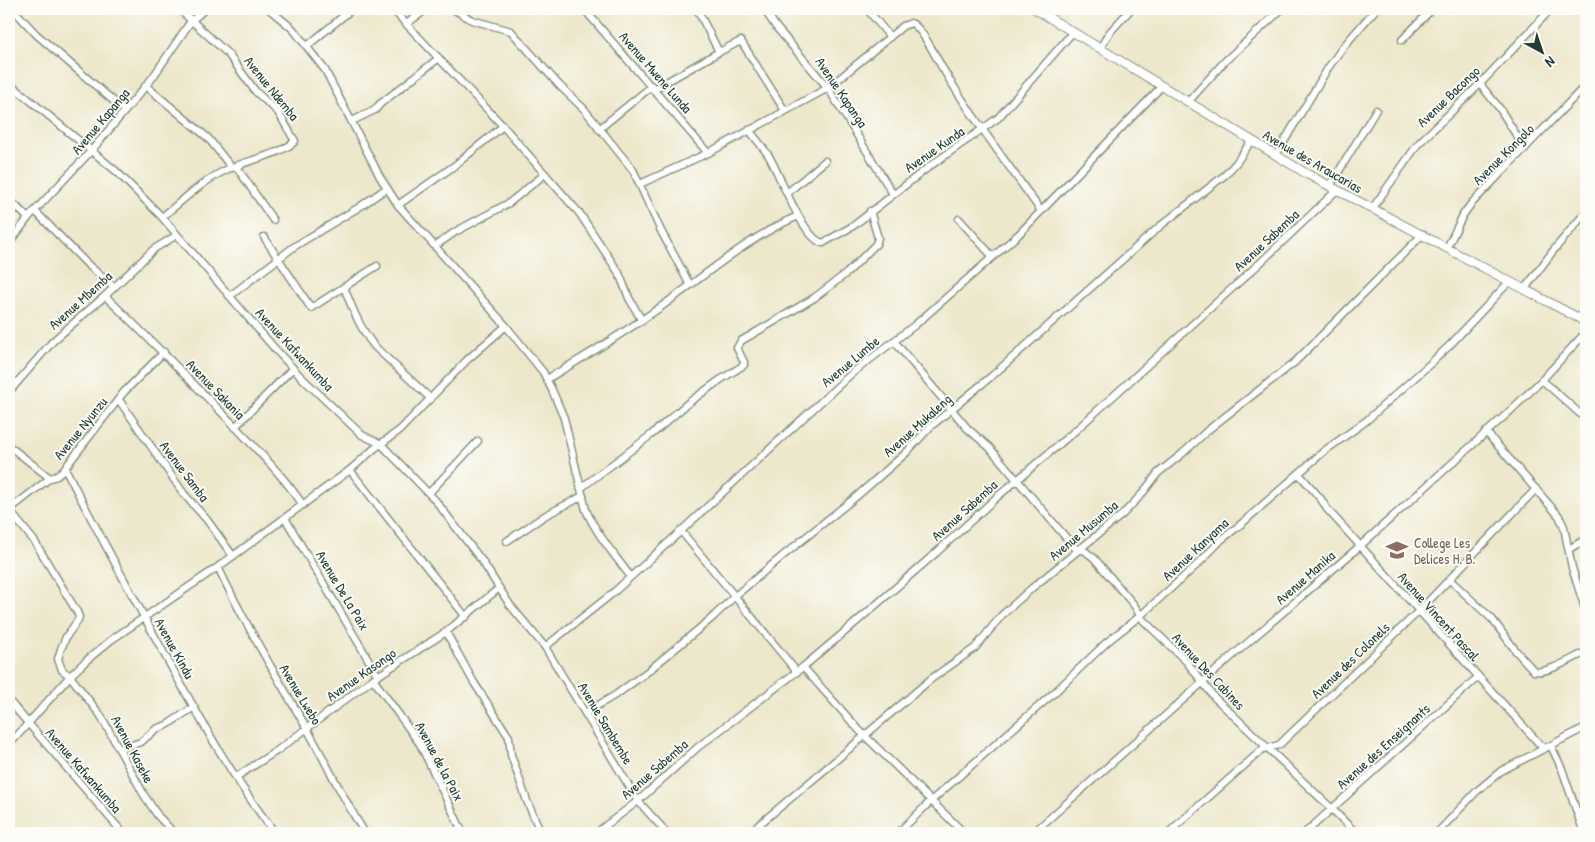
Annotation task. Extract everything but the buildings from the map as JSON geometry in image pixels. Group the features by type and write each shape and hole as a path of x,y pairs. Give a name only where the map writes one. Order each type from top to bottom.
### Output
{"street":[{"path":"12,9 36,34 125,112"},
{"name":"Avenue Ndemba","path":"162,217 210,179 234,167 294,143 295,140 278,112 256,92 234,61 179,9"},
{"name":"Avenue Kapanga","path":"9,244 28,218 125,112 146,86 191,21 205,9"},
{"path":"269,9 293,29 332,81 387,188 398,205 538,364 547,379 564,418 586,510 599,535 630,576"},
{"path":"307,46 352,9"},
{"path":"392,9 503,126 580,214 619,273 629,298 642,321"},
{"path":"406,24 427,9"},
{"path":"453,9 472,20 511,31 559,85 584,109 627,160 668,246 690,285"},
{"name":"Avenue Mwene Lunda","path":"584,9 708,153"},
{"path":"698,9 719,52"},
{"name":"Avenue Kapanga","path":"764,9 828,88 893,194"},
{"path":"867,9 890,37"},
{"name":"Avenue des Araucarias","path":"1035,9 1048,12 1072,32 1333,188 1586,322"},
{"path":"1100,48 1109,34 1131,9"},
{"path":"1188,102 1225,61 1282,9"},
{"path":"1276,155 1328,68 1343,47 1376,9"},
{"path":"1402,40 1432,9"},
{"name":"Avenue Bacongo","path":"1372,209 1418,144 1480,84 1552,9"},
{"path":"640,184 708,153 828,88 890,37 911,23 915,25 952,85 1040,211"},
{"name":"Avenue Kunda","path":"798,216 814,239 823,243 853,226 942,157 984,130 1008,108 1072,32"},
{"path":"600,129 653,88 743,41 785,111"},
{"path":"352,121 375,110 380,104 439,58"},
{"name":"Avenue Kafwankumba","path":"9,83 116,171 162,217 293,368 362,435 381,444 429,493 482,561 498,589 545,647"},
{"path":"1480,84 1500,109 1525,149"},
{"name":"Avenue Kongolo","path":"1448,248 1470,204 1586,85"},
{"path":"146,86 208,138 234,167 273,220"},
{"name":"Avenue Lumbe","path":"545,647 597,607 851,374 947,298 1019,234 1162,86"},
{"name":"Avenue Sabemba","path":"596,833 638,801 698,747 800,669 937,552 1016,480 1084,423 1260,263 1333,188 1376,110"},
{"path":"398,205 454,166 503,126"},
{"path":"547,379 606,345 642,321 708,271 761,235 778,224 798,216 769,157 749,130"},
{"name":"Avenue Mukaleng","path":"585,713 617,694 647,672 856,496 951,409 993,375 1159,227 1225,174 1236,163 1252,140"},
{"path":"787,193 825,162"},
{"path":"435,246 455,232 509,203 545,174"},
{"path":"230,296 278,257 387,188"},
{"path":"9,199 28,218"},
{"path":"35,211 87,264 114,287"},
{"path":"581,488 651,435 688,403 744,365 738,348 741,341 814,298 847,273 876,244 878,238 870,211"},
{"path":"1524,290 1552,251 1586,212"},
{"path":"959,219 993,257"},
{"name":"Avenue Musumba","path":"749,833 931,679 975,648 990,628 1032,588 1123,514 1158,473 1208,430 1295,362 1423,234"},
{"name":"Avenue Mbemba","path":"9,392 53,341 105,296 154,249 177,235"},
{"path":"264,237 310,308 377,266"},
{"name":"Avenue Kanyama","path":"898,833 932,800 1055,692 1107,642 1140,616 1220,540 1323,452 1366,421 1431,363 1509,282"},
{"path":"344,287 357,320 374,346 430,399"},
{"name":"Avenue Sakania","path":"105,296 164,352 268,461 303,505"},
{"path":"9,745 70,676 111,640 218,567 350,470 400,430 468,360 506,326"},
{"name":"Avenue Manika","path":"1033,833 1360,546 1486,432 1542,380 1586,332"},
{"name":"Avenue Des Cabines","path":"894,341 968,429 989,447 1074,547 1088,553 1103,567 1134,605 1140,616 1186,661 1214,697 1356,833"},
{"name":"Avenue Nyunzu","path":"9,510 50,478 57,476 124,392 164,352"},
{"path":"235,427 293,368"},
{"path":"1542,380 1586,419"},
{"name":"Avenue Samba","path":"119,400 184,494 207,520 233,556"},
{"path":"1486,432 1560,516 1572,568 1586,611"},
{"path":"429,493 478,441"},
{"path":"9,446 50,478"},
{"name":"Avenue Kindu","path":"64,468 194,707 253,804 275,833"},
{"path":"350,470 466,616"},
{"name":"Avenue Vincent Pascal","path":"1299,474 1321,499 1327,509 1478,677 1547,748 1562,769 1584,833"},
{"name":"Avenue des Colonels","path":"1168,833 1264,749 1279,746 1450,580 1536,489"},
{"path":"507,541 546,515 583,496"},
{"name":"Avenue Kaseke","path":"9,510 35,542 78,612 78,620 66,637 58,659 62,670 70,676 101,716 144,795 158,816 174,833"},
{"name":"Avenue De La Paix","path":"285,518 376,677"},
{"path":"681,531 735,596 800,669 964,833"},
{"path":"1569,549 1586,539"},
{"name":"Avenue Lwebo","path":"218,567 265,657 365,833"},
{"path":"1450,580 1492,619 1534,671 1547,670 1586,652"},
{"name":"Avenue Kasongo","path":"236,777 278,750 376,677 446,632 498,589"},
{"path":"446,632 485,702 508,735 511,755 541,833"},
{"name":"Avenue Sambembe","path":"545,647 638,801 667,833"},
{"name":"Avenue de la Paix","path":"376,677 417,740 463,833"},
{"name":"Avenue des Enseignants","path":"1305,833 1478,677"},
{"name":"Avenue Kafwankumba","path":"9,701 123,833"},
{"path":"120,749 141,742 156,729 194,707"},
{"path":"1437,833 1477,791 1501,771 1586,726"},
{"path":"9,826 17,833"}],"place":[{"name":"College Les Delices H. B.","path":"1397,550"}]}
